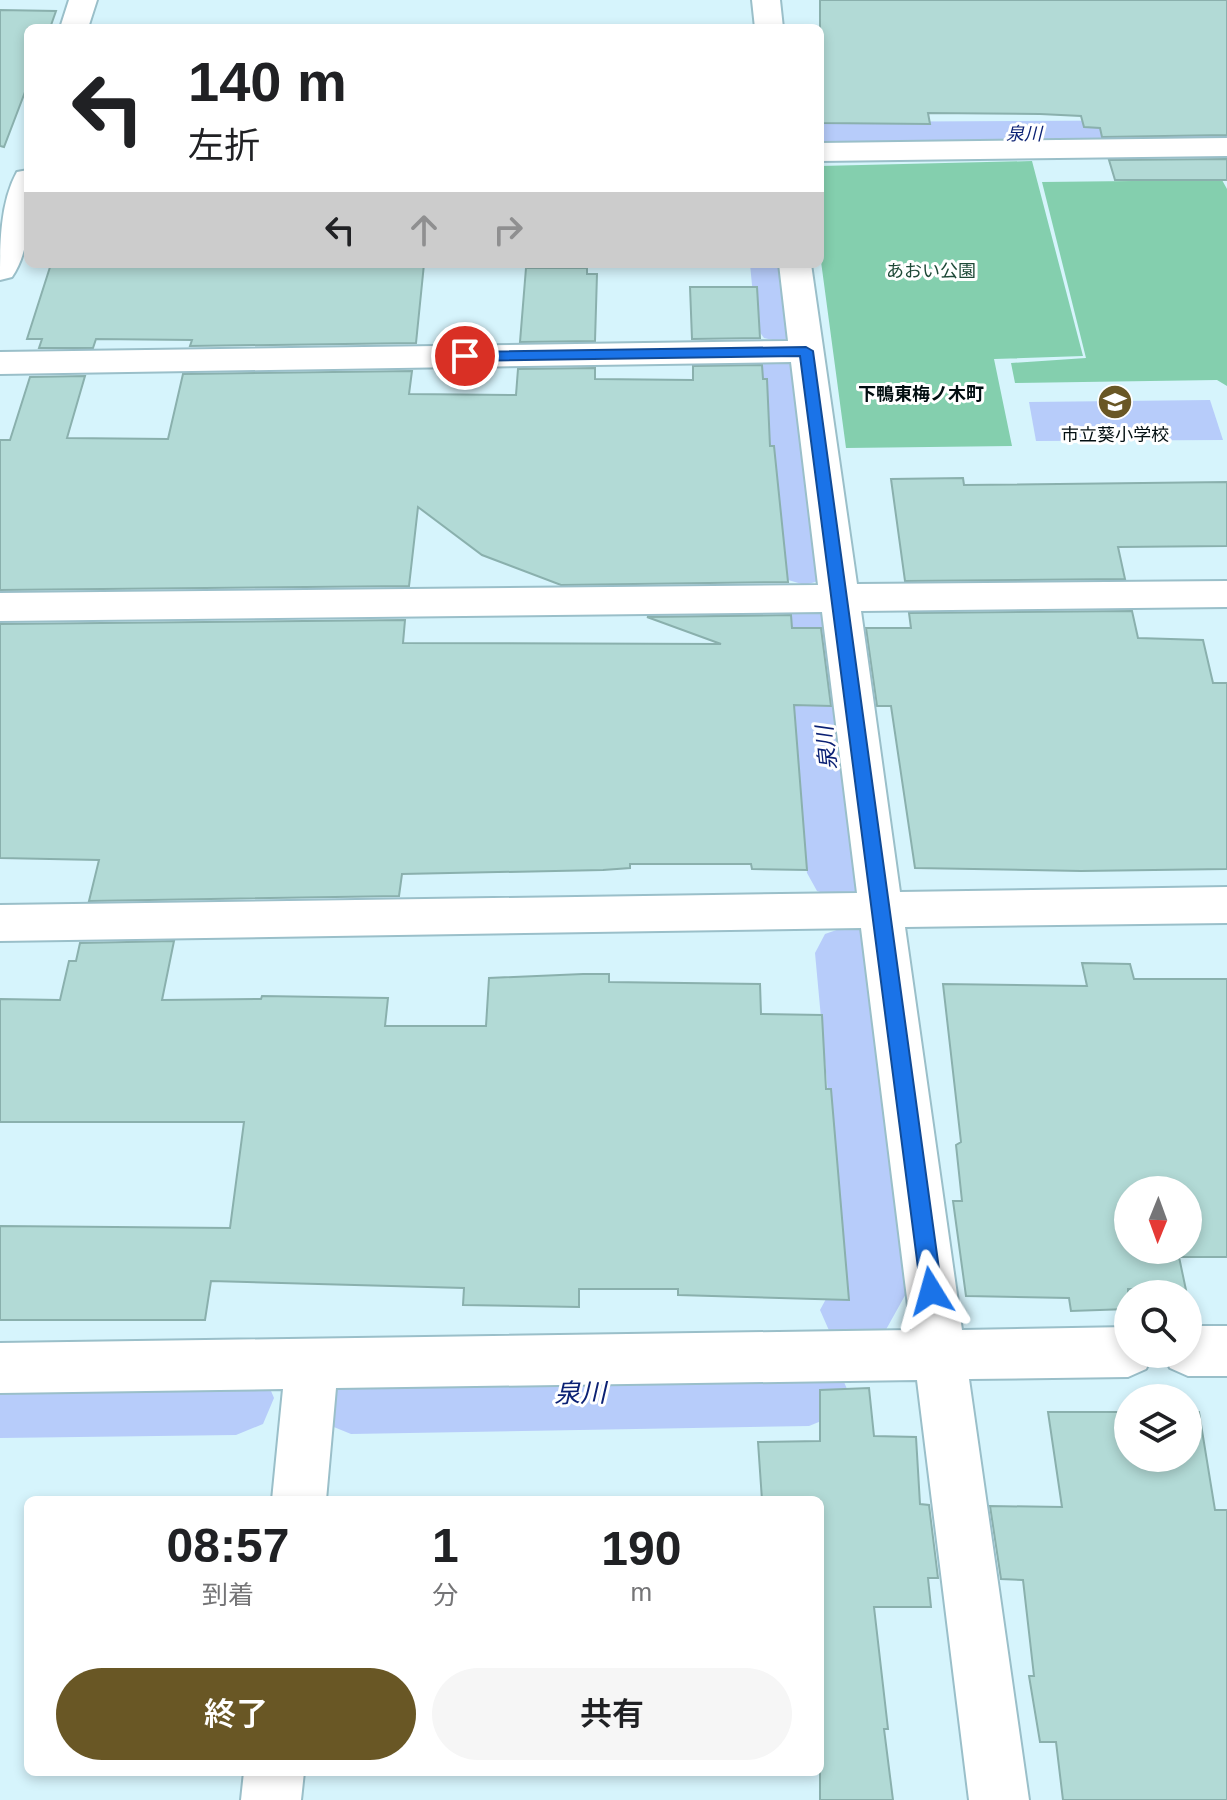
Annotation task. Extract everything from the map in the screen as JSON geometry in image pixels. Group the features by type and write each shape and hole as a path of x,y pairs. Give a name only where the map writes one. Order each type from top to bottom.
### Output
{"street":[{"path":"75,24 83,0"},
{"path":"766,0 769,24"},
{"path":"824,152 1227,147"},
{"path":"0,161 24,161"},
{"path":"0,270 24,192"},
{"path":"796,268 999,1800"},
{"path":"0,363 806,351"},
{"path":"0,607 1227,594"},
{"path":"0,923 1227,905"},
{"path":"1202,1351 1227,1351"},
{"path":"0,1368 1114,1352"},
{"path":"299,1496 312,1364"},
{"path":"271,1800 274,1776"}],"green space":[{"name":"あおい公園","path":"1032,161 1083,356 994,359 1012,446 846,448 822,268 824,166"},
{"path":"1222,180 1227,189 1227,386 1217,380 1015,383 1011,363 1086,358 1042,182"}],"water":[{"path":"1210,400 1223,440 1036,441 1029,402"}],"building":[{"path":"820,0 1227,0 1227,135 1102,137 1100,128 1084,127 1081,116 1040,114 928,113 930,124 824,123 824,24 820,24"},
{"path":"0,10 56,11 51,24 24,24 24,94 4,147 0,146"},
{"path":"1227,159 1227,180 1115,180 1109,160"},
{"path":"50,268 424,268 416,343 190,346 192,340 96,339 93,348 39,348 42,339 27,339"},
{"path":"526,268 587,268 587,274 597,274 595,341 520,342"},
{"path":"690,287 757,287 760,338 692,339"},
{"path":"762,365 763,379 767,379 770,446 774,446 788,582 561,585 482,555 418,507 409,586 0,590 0,440 10,440 30,377 85,376 67,438 168,439 183,374 412,371 409,394 516,395 518,369 595,368 595,379 693,380 693,366"},
{"path":"963,478 964,485 1227,482 1227,546 1118,547 1125,579 905,581 891,479"},
{"path":"1132,611 1138,638 1203,640 1213,683 1227,683 1227,869 1081,871 915,868 891,706 877,706 866,628 911,628 909,613"},
{"path":"791,615 792,628 821,628 831,706 794,705 807,870 752,869 751,864 630,864 630,868 603,870 402,874 399,896 89,901 99,860 0,858 0,624 405,620 403,643 721,644 647,617"},
{"path":"174,941 162,1000 261,999 262,996 388,998 385,1026 486,1026 489,978 583,974 609,974 609,982 760,984 761,1014 822,1015 826,1089 831,1089 849,1300 678,1295 678,1289 579,1289 579,1307 463,1305 464,1288 211,1281 205,1320 0,1320 0,1226 230,1228 244,1122 0,1122 0,999 60,1000 69,961 76,961 80,943"},
{"path":"1082,963 1130,964 1134,979 1227,979 1227,1257 1202,1257 1202,1176 1114,1176 1114,1264 1180,1264 1184,1280 1114,1280 1114,1309 1071,1311 1069,1298 966,1296 953,1201 962,1201 956,1145 961,1142 943,984 1087,986"},
{"path":"869,1388 874,1436 916,1437 920,1504 929,1505 938,1578 928,1578 931,1607 874,1607 893,1800 820,1800 820,1776 824,1776 824,1496 762,1496 758,1442 820,1441 820,1390"},
{"path":"1048,1412 1114,1412 1114,1472 1202,1472 1202,1430 1215,1510 1227,1510 1227,1800 1063,1800 1056,1742 1040,1742 1029,1676 1034,1676 1023,1580 1001,1579 990,1506 1062,1507"}],"waterway":[{"name":"泉川","path":"824,135 1227,133"},
{"name":"泉川","path":"774,268 781,327"},
{"name":"泉川","path":"784,371 805,566"},
{"name":"泉川","path":"813,622 839,873"},
{"name":"泉川","path":"848,953 881,1272 857,1310"},
{"name":"泉川","path":"351,1397 809,1389"},
{"name":"泉川","path":"0,1401 236,1398"}],"place":[{"name":"市立葵小学校","path":"1115,402"}],"district":[{"name":"下鴨東梅ノ木町","path":"921,394"}],"route":[{"path":"465,356 806,351 931,1291"}]}
